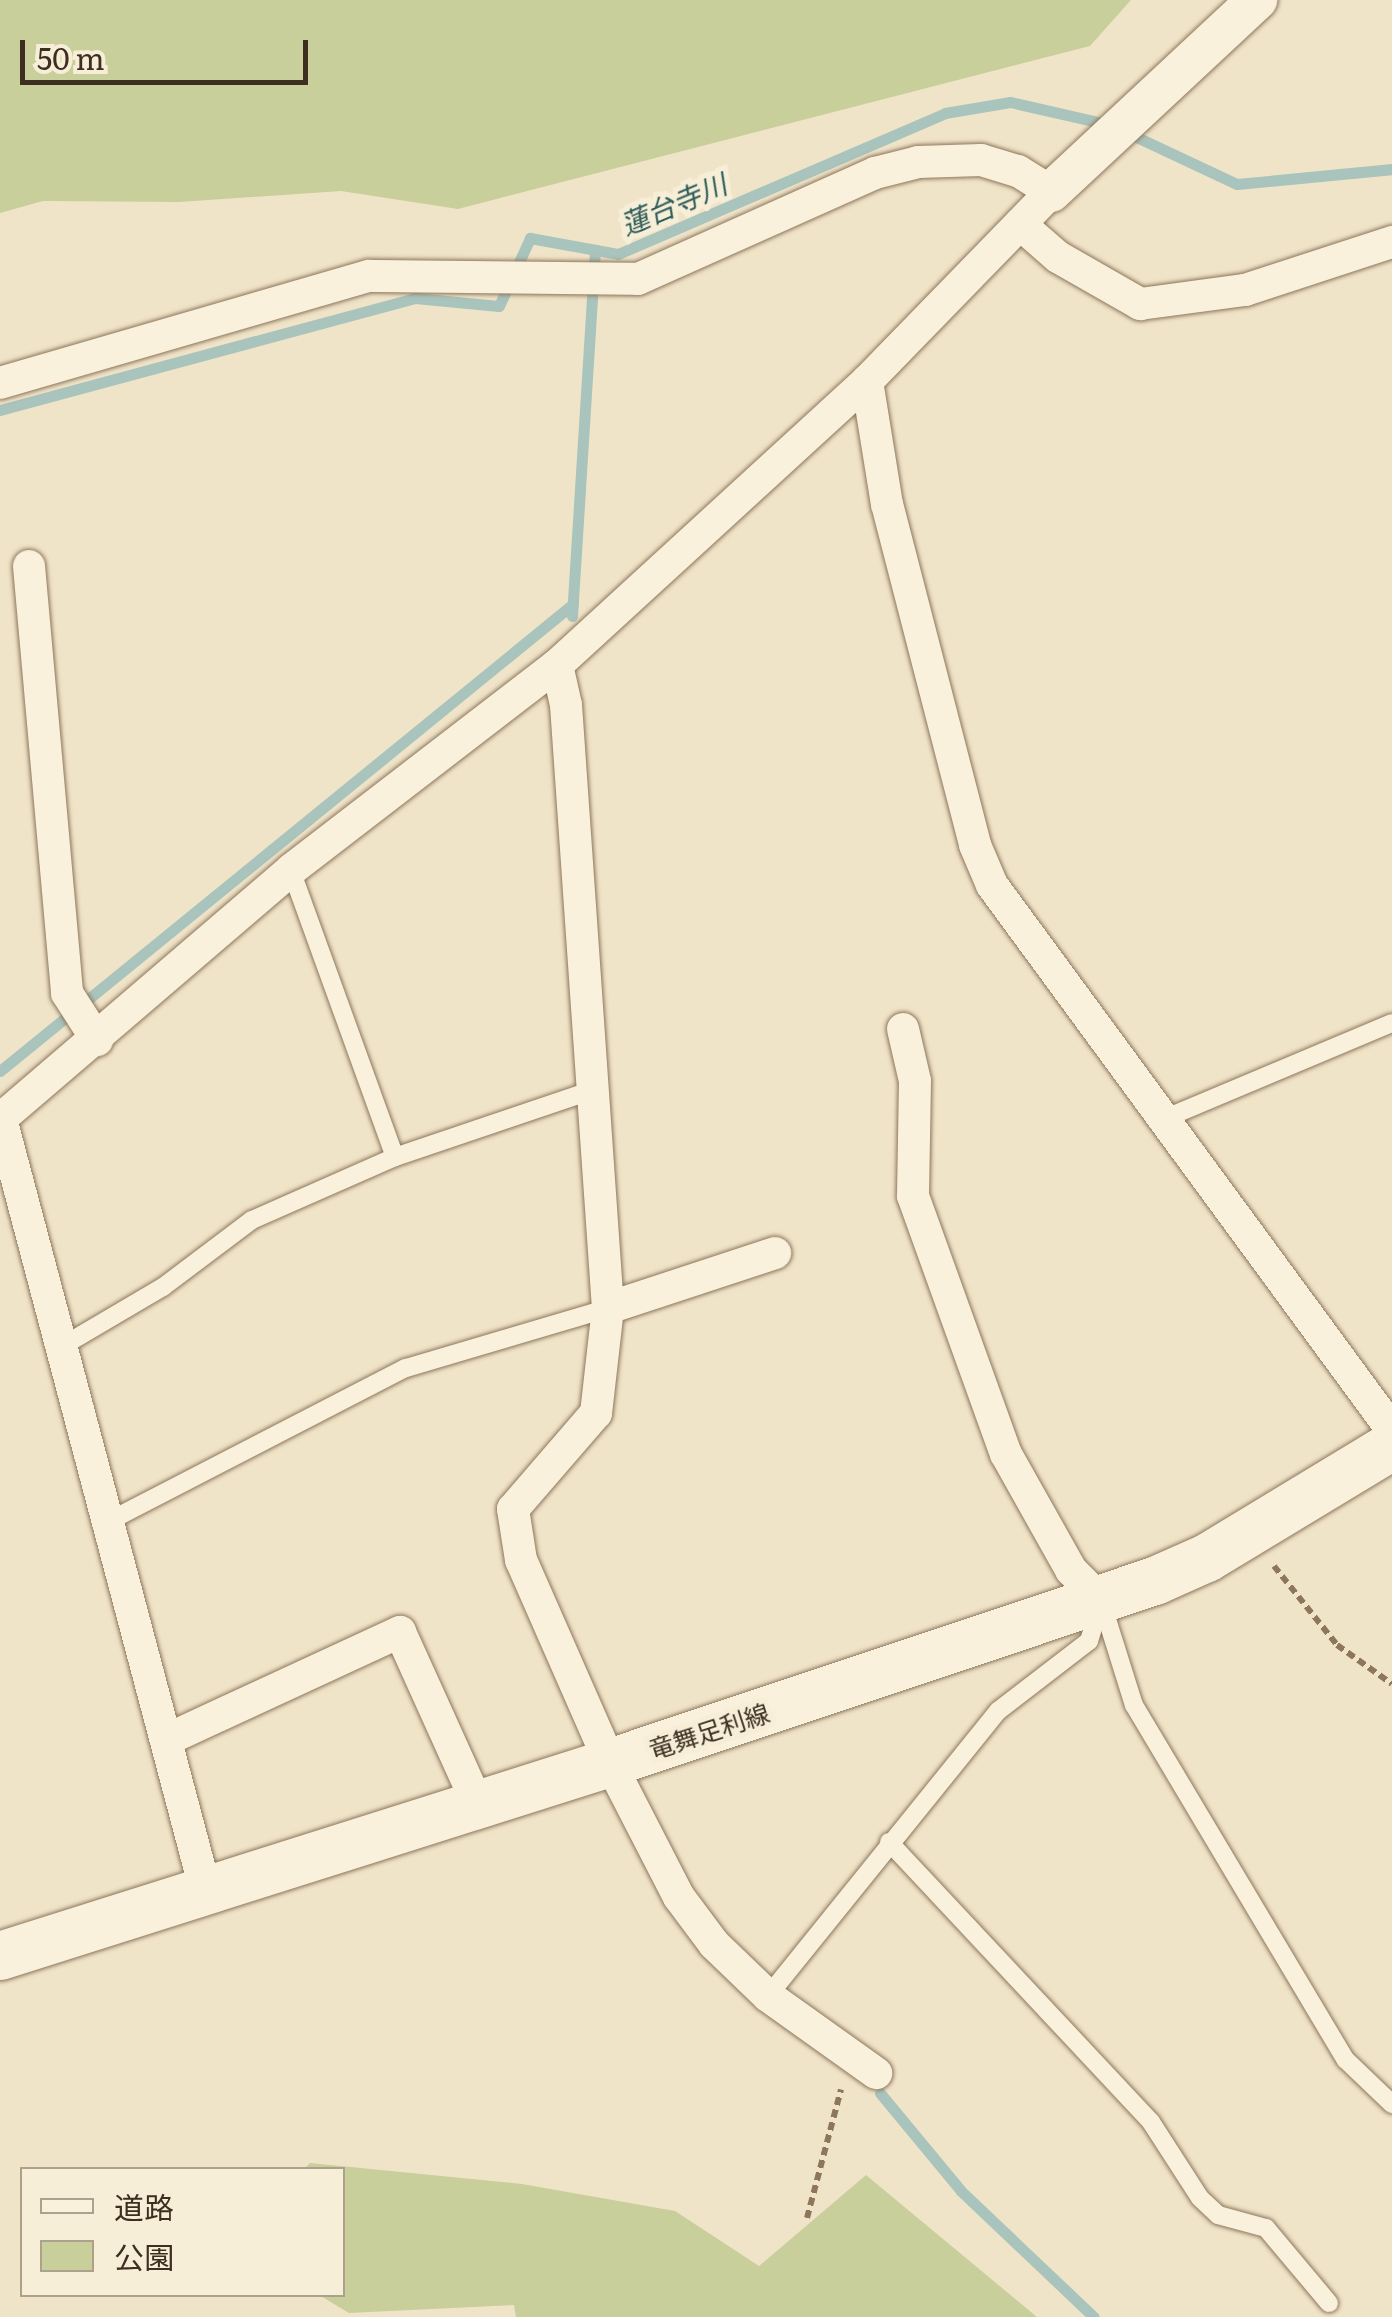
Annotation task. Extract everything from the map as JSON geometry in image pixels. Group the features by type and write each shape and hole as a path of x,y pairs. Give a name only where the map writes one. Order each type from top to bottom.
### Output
{"main road":[{"name":"竜舞足利線","path":"0,1956 610,1763 1101,1600 1190,1566 1392,1446"}],"street":[{"path":"206,1892 0,1119 292,870 558,665 867,380 1051,192 1257,0"},
{"path":"0,384 369,276 638,279 875,173 918,162 981,160 1051,192"},
{"path":"1020,224 1058,256 1140,304 1244,290 1392,242"},
{"path":"867,380 887,504 975,845 992,885 1392,1430"},
{"path":"29,566 66,993 97,1040"},
{"path":"558,665 566,705 596,1090 608,1308 596,1413 513,1508 521,1560 610,1763 679,1896 714,1944 768,1996 865,2065"},
{"path":"904,1029 915,1080 913,1196 1006,1454 1071,1570 1101,1600"},
{"path":"608,1308 775,1253"},
{"path":"166,1740 400,1632 478,1805"}],"lane":[{"path":"292,870 395,1157"},
{"path":"1166,1118 1392,1023"},
{"path":"62,1348 163,1288 252,1220 395,1157 596,1090"},
{"path":"108,1522 406,1368 608,1308"},
{"path":"768,1996 998,1711 1090,1641 1101,1600"},
{"path":"1101,1600 1134,1705 1346,2060 1392,2104"},
{"path":"889,1842 1150,2122 1200,2198 1218,2215 1266,2228 1329,2303"}],"path":[{"path":"1248,1534 1337,1645 1392,1684"},
{"path":"807,2218 865,2065"}],"green space":[{"path":"0,0 1131,0 1090,46 458,209 341,191 179,202 43,201 0,213"},
{"path":"310,2163 522,2184 675,2211 759,2266 866,2175 1037,2317 516,2317 514,2305 349,2313 322,2297 345,2297 345,2167 306,2167"}],"waterway":[{"name":"蓮台寺川","path":"0,410 415,298 499,306 530,238 618,254 945,113 1010,102 1111,125"},
{"name":"蓮台寺川","path":"1128,133 1237,184 1392,169"},
{"path":"572,616 595,250"},
{"path":"0,1071 573,604"},
{"path":"880,2093 961,2191 1094,2317"}]}
